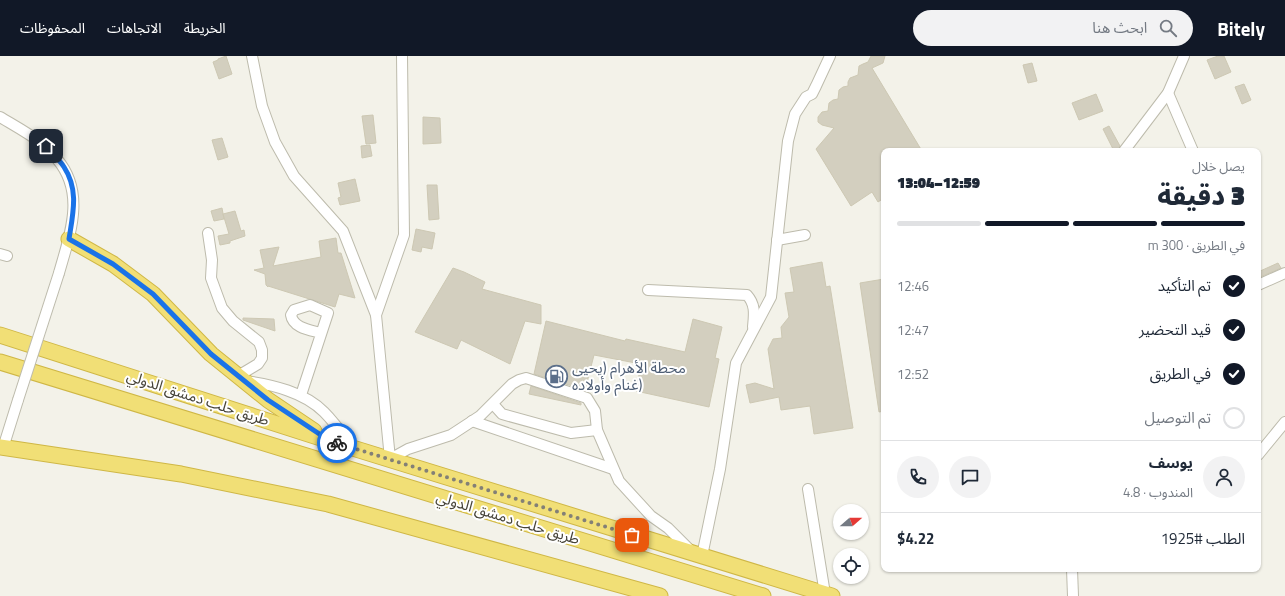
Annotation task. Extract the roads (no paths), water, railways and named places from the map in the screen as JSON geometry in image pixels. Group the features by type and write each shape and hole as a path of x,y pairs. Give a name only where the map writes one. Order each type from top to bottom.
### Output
{"highway":[{"path":"69,239 113,264 153,294 211,354 268,400 330,441"},
{"name":"طريق حلب دمشق الدولي","path":"0,335 390,460 828,595"},
{"name":"طريق حلب دمشق الدولي","path":"0,362 763,596"},
{"path":"1,448 181,474 328,504 660,596"}],"street":[{"path":"252,56 262,106 275,142 294,176 343,232 376,315 390,460 408,449 450,436 480,416 512,384 526,378 587,398 596,411 597,430 618,481 651,516 668,528 697,555 720,469 736,364 771,297 788,141 795,114 806,97 812,94 830,56"},
{"path":"376,315 404,235 402,56"},
{"path":"1126,148 1168,93 1183,56"},
{"path":"1168,93 1192,148"},
{"path":"0,117 46,146 64,167 72,186 74,207 69,239 18,400 1,448"},
{"path":"208,233 212,260 211,278 222,308 233,322 259,342 262,350 262,358 258,364 241,378"},
{"path":"777,240 805,235"},
{"path":"1261,284 1285,273"},
{"path":"648,290 748,295 753,301 753,331"},
{"path":"301,395 321,333"},
{"path":"241,378 301,395 323,410 353,448"},
{"path":"493,404 502,414 571,433 597,430"},
{"path":"472,421 613,469"},
{"path":"1261,451 1285,422"},
{"path":"808,489 828,595"},
{"path":"1072,572 1073,596"}],"place":[{"name":"محطة الأهرام (يحيى غنام وأولاده)","path":"556,377"}]}
